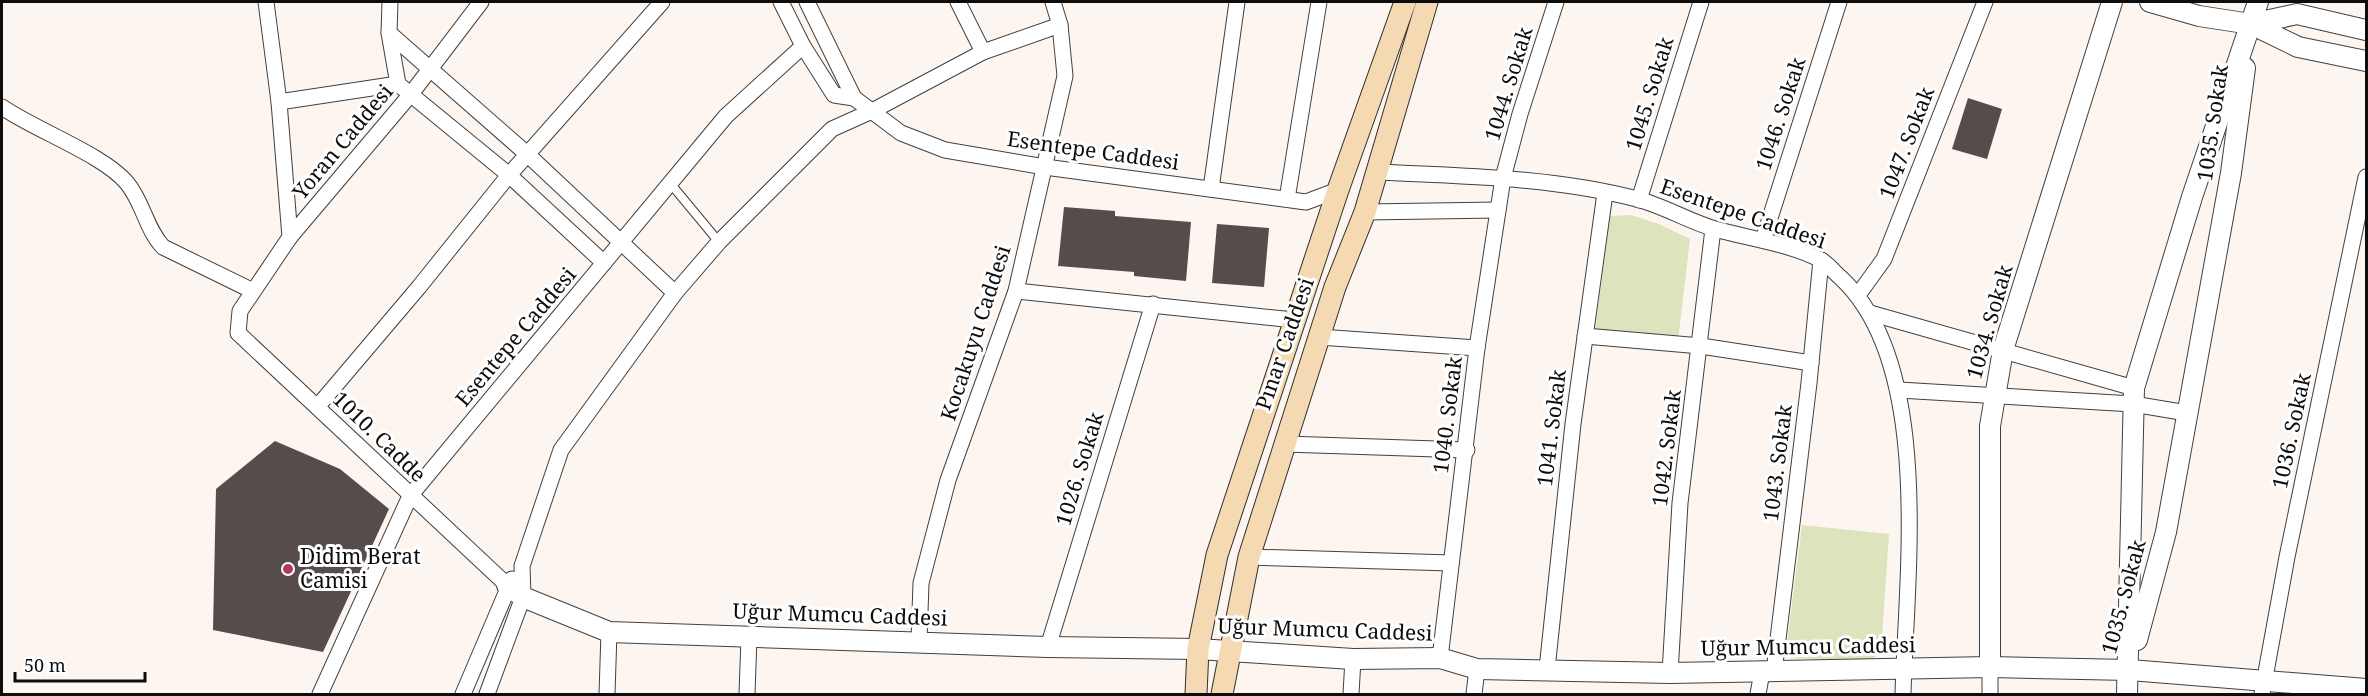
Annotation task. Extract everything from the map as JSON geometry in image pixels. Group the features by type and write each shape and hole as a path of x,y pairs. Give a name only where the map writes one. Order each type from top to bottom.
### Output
{"main road":[{"name":"Pınar Caddesi","path":"1196,694 1198,649 1216,555 1338,190 1405,2"},
{"name":"Pınar Caddesi","path":"1222,694 1228,652 1249,557 1335,287 1365,212 1427,2"},
{"path":"1365,212 1338,190 1376,172"}],"street":[{"path":"266,2 279,102 290,237"},
{"path":"390,2 389,33 398,84 508,175 604,263"},
{"name":"Yoran Caddesi","path":"240,311 290,237 411,94 481,2"},
{"path":"318,406 419,287 508,175 662,2"},
{"name":"Esentepe Caddesi","path":"781,2 802,46 834,95 854,98 901,133 945,150 1045,167 1306,202 1338,190"},
{"path":"807,2 854,98"},
{"path":"958,2 983,52"},
{"name":"Kocakuyu Caddesi","path":"919,641 921,583 948,480 1016,291 1065,76 1060,25 1053,2"},
{"path":"1211,189 1237,2"},
{"path":"1287,199 1318,2"},
{"name":"1044. Sokak","path":"1503,178 1520,114 1556,2"},
{"name":"1045. Sokak","path":"1639,200 1701,2"},
{"name":"1046. Sokak","path":"1762,240 1839,2"},
{"name":"1047. Sokak","path":"1858,295 1884,259 1985,2"},
{"name":"1034. Sokak","path":"1990,667 1990,426 1994,394 2003,350 2112,2"},
{"path":"2150,2 2199,16 2251,24 2298,47 2367,62"},
{"name":"1035. Sokak","path":"2130,670 2133,396 2192,197 2258,2"},
{"path":"2251,24 2297,14 2367,30"},
{"name":"1035. Sokak","path":"2130,670 2166,532 2231,173 2251,24"},
{"path":"487,694 522,566 561,450 675,293 719,242 832,129 872,111 983,52 1060,25"},
{"path":"389,33 428,70 527,154 675,293"},
{"name":"Esentepe Caddesi","path":"320,694 410,496 726,116 802,46"},
{"path":"279,102 398,84"},
{"path":"2,108 117,173 135,195 154,237 163,247 253,291"},
{"name":"Esentepe Caddesi","path":"1376,172 1503,178 1639,200 1713,229 1762,240 1821,260 1858,295 1870,313 1899,390 1910,491 1903,694"},
{"name":"1036. Sokak","path":"2263,687 2367,177"},
{"name":"1040. Sokak","path":"1440,658 1478,348 1503,178"},
{"name":"1041. Sokak","path":"1547,669 1585,336 1605,193"},
{"path":"1365,212 1498,210"},
{"name":"1042. Sokak","path":"1670,673 1680,503 1701,346 1713,229"},
{"name":"1043. Sokak","path":"1758,694 1768,672 1811,363 1821,260"},
{"path":"1016,291 1294,320"},
{"name":"1026. Sokak","path":"1048,647 1153,304"},
{"name":"1010. Cadde","path":"240,311 238,333 318,406 410,496 515,591"},
{"path":"1870,313 2003,350 2187,414"},
{"path":"1585,336 1701,346 1811,363"},
{"path":"1319,337 1478,348"},
{"path":"1899,390 2133,396"},
{"path":"1285,444 1467,450"},
{"path":"1249,557 1450,563"},
{"path":"462,694 515,591"},
{"name":"Uğur Mumcu Caddesi","path":"515,591 609,632 1048,647 1198,649 1353,658 1440,658 1477,669 1670,673 1903,671 1990,667 2130,670 2263,687 2367,689"},
{"path":"607,694 609,632"},
{"path":"747,694 749,637"},
{"path":"1351,694 1353,658"},
{"path":"1990,667 1990,694"},
{"path":"1474,694 1477,669"},
{"path":"2127,694 2130,670"}],"lane":[{"path":"670,183 719,242"}],"green space":[{"path":"1631,215 1659,224 1690,239 1678,341 1595,332 1610,216"},
{"path":"1802,525 1889,534 1881,652 1870,661 1791,658 1787,643"}],"building":[{"path":"1968,98 2002,109 1987,159 1952,149"},
{"path":"1064,207 1115,211 1115,216 1191,222 1186,281 1134,276 1134,272 1058,266"},
{"path":"1217,224 1269,228 1264,287 1212,283"},
{"name":"Didim Berat Camisi","path":"275,441 340,469 389,509 323,652 213,630 216,489"}],"place":[{"name":"Didim Berat Camisi","path":"288,569"}]}
